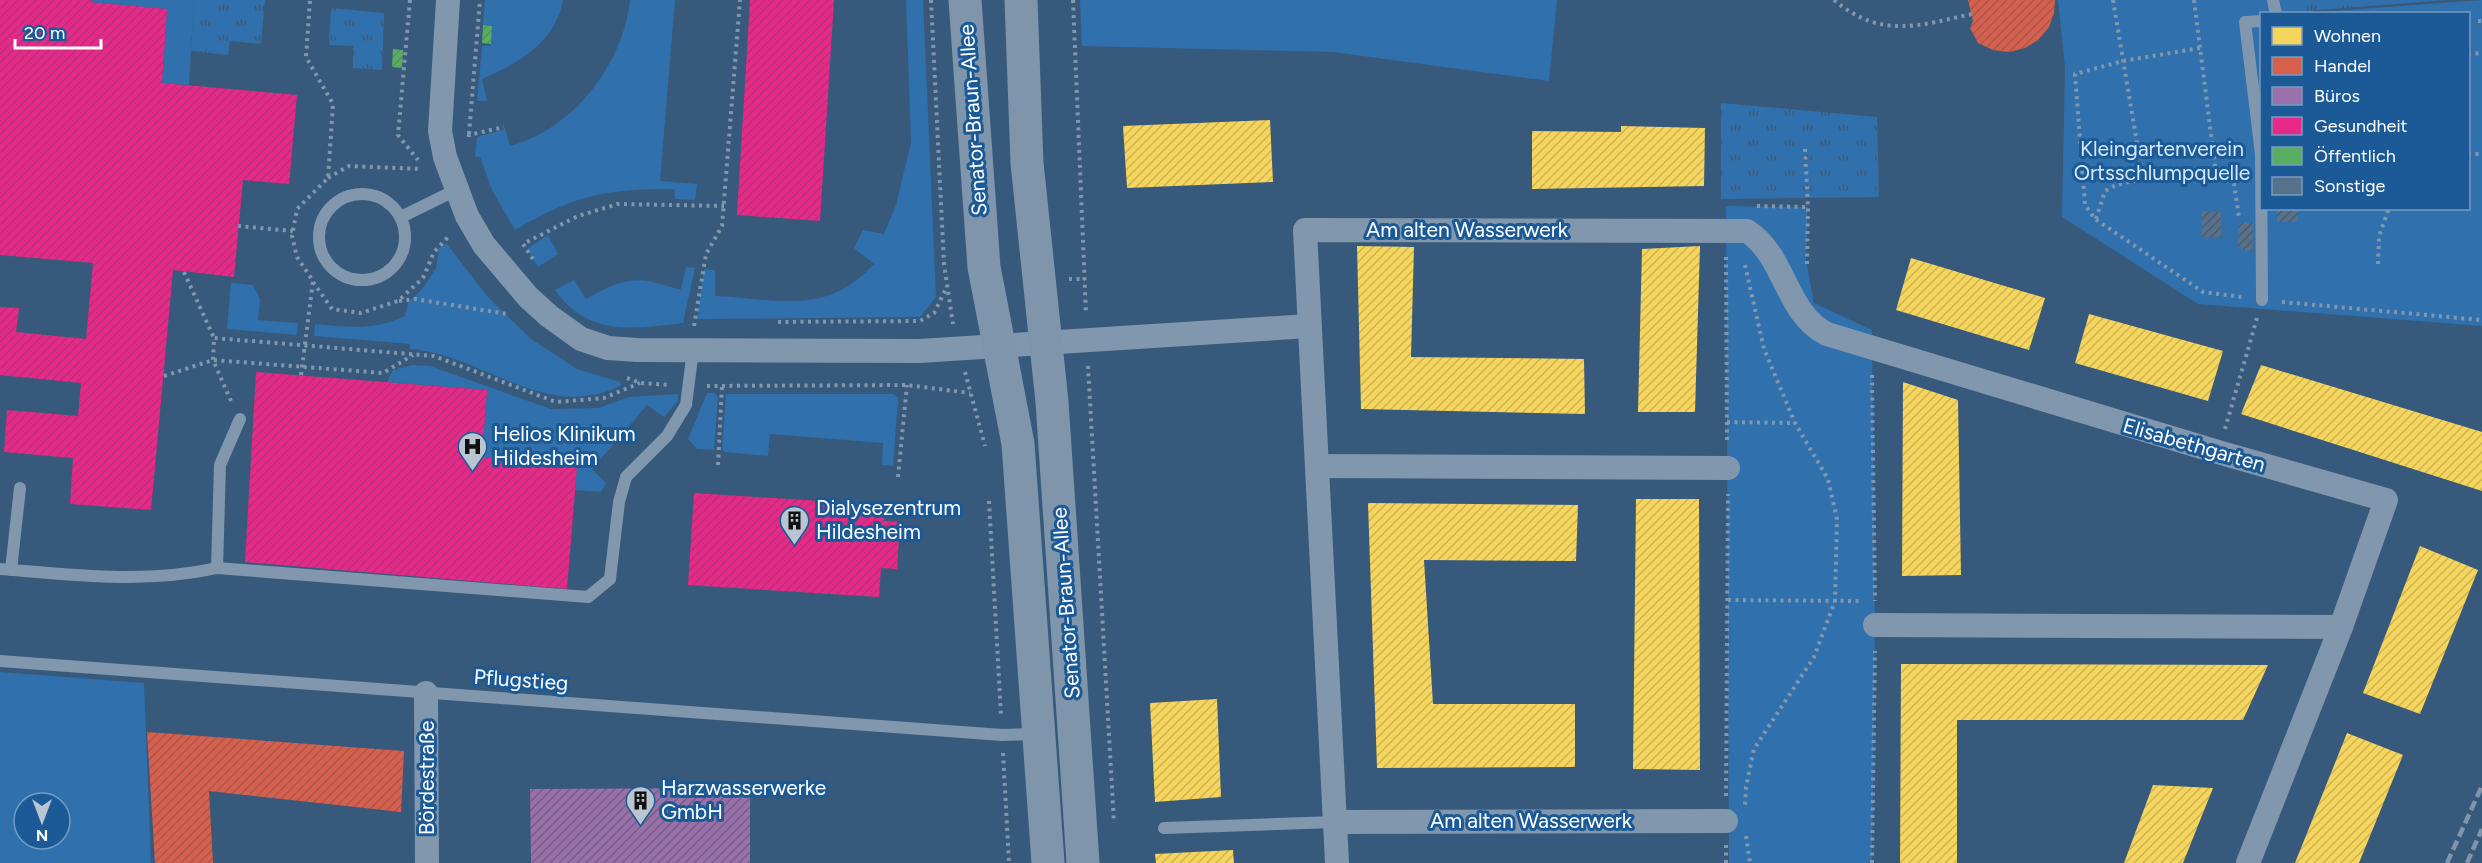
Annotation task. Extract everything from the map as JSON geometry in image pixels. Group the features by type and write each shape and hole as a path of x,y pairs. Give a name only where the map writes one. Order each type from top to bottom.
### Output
{"main road":[{"name":"Senator-Braun-Allee","path":"965,0 984,267 1018,444 1048,863"},
{"name":"Senator-Braun-Allee","path":"1022,0 1027,164 1048,343 1083,863"}],"street":[{"path":"448,0 440,131 446,196 528,297 549,316 581,339 608,348 638,350 919,351 1309,326"},
{"name":"Am alten Wasserwerk","path":"1337,863 1305,230 1726,230"},
{"name":"Elisabethgarten","path":"1726,230 1747,231 1758,238 1775,262 1804,317 1813,327 1872,350 2386,500 2341,627 2248,863"},
{"path":"1318,466 1728,468"},
{"path":"1875,613 2341,627"},
{"name":"Bördestraße","path":"426,693 427,863"},
{"name":"Am alten Wasserwerk","path":"1335,822 1736,818"}],"lane":[{"path":"2260,21 2246,22 2260,154"},
{"path":"366,194 380,197 401,217 405,231 402,252 391,270 379,277 351,280 327,264 320,252 318,238 320,223 327,210 338,200 351,195 366,194"},
{"path":"401,217 446,196"},
{"path":"2261,210 2262,300"},
{"path":"20,488 6,569 109,578 183,576 217,568 588,597 610,579 619,502 626,477 667,436 686,405 693,350"},
{"path":"217,568 220,465 240,419"},
{"name":"Pflugstieg","path":"0,662 1002,735 1039,734"},
{"path":"1164,828 1335,822"}],"path":[{"path":"310,0 306,57 333,104 328,178"},
{"path":"410,0 399,135 446,196"},
{"path":"469,135 480,0"},
{"path":"693,350 694,322 706,254 722,226 740,0"},
{"path":"777,322 920,321 934,313 946,289 931,0"},
{"path":"1072,0 1087,340 1114,828"},
{"path":"1834,0 1871,24 1900,28 1972,14"},
{"path":"2113,0 2143,178"},
{"path":"2194,0 2216,174 2234,184 2239,218"},
{"path":"2200,48 2123,62 2075,74 2085,205 2095,219 2203,292 2262,300 2482,320"},
{"path":"1805,149 1808,207"},
{"path":"423,169 349,166 328,178 297,209 293,231 297,257 332,309 361,313 398,301 415,299 509,315"},
{"path":"2095,219 2105,191 2116,185 2143,178 2172,176"},
{"path":"538,267 523,244 578,216 618,204 724,206"},
{"path":"2378,264 2379,236 2388,210"},
{"path":"238,226 293,231"},
{"path":"1726,230 1728,600 1736,818"},
{"path":"398,301 423,278 434,252 454,231"},
{"path":"1726,863 1754,749 1814,657 1834,601 1837,519 1828,479 1795,423 1764,349 1746,275 1745,258"},
{"path":"184,272 214,338 213,360 240,419"},
{"path":"301,375 313,281"},
{"path":"2218,452 2262,300"},
{"path":"683,323 706,322"},
{"path":"214,338 434,356 556,402 604,398 641,382"},
{"path":"164,376 213,360 383,373 414,354"},
{"path":"898,477 907,385"},
{"path":"718,465 722,386 907,385 970,393 986,458"},
{"path":"1727,422 1795,423"},
{"path":"988,494 1009,863"},
{"path":"1728,600 1834,601 1875,613"},
{"path":"1746,834 1750,863"}],"green space":[{"path":"91,0 194,0 189,85 162,83 167,9 90,2"},
{"path":"194,0 265,0 261,44 230,41 228,55 191,51"},
{"path":"485,0 563,0 559,15 544,40 522,58 482,79 487,101 477,101 482,46 491,44 492,26 483,25"},
{"path":"630,0 675,0 660,181 697,184 695,200 675,199 674,189 628,190 591,196 555,209 515,230 492,190 480,157 475,156 477,137 505,129 510,146 555,125 574,109 606,70 625,24"},
{"path":"906,0 923,0 936,297 920,317 697,319 704,269 715,270 715,296 801,301 820,298 838,291 856,280 874,264 854,248 863,230 884,234 896,205 911,142"},
{"path":"1080,0 1557,0 1549,81 1333,52 1082,46"},
{"name":"Kleingartenverein Ortsschlumpquelle","path":"2058,0 2270,0 2273,12 2260,12 2260,210 2470,210 2470,12 2319,12 2482,0 2482,326 2198,304 2062,217 2065,67"},
{"path":"2277,0 2446,0 2292,12 2279,12"},
{"path":"331,8 384,13 382,70 353,68 353,46 329,45"},
{"path":"1721,103 1877,117 1879,197 1721,199"},
{"path":"1726,206 1808,207 1806,260 1814,303 1872,330 1875,625 1872,863 1729,863"},
{"path":"548,235 558,254 538,267 527,249"},
{"path":"446,243 488,297 531,339 577,369 620,382 621,385 594,395 567,397 515,384 463,362 437,354 410,349 410,344 314,336 315,324 372,326 405,316 408,303 423,288 436,268 439,249"},
{"path":"686,267 695,268 683,323 629,328 597,323 582,316 568,305 555,290 574,280 586,299 608,287 640,280 681,289"},
{"path":"231,283 253,285 260,299 258,320 298,323 297,335 227,329"},
{"path":"412,365 430,366 551,409 599,408 629,397 678,394 678,401 664,417 647,405 592,469 606,483 601,492 575,490 577,466 482,457 487,390 387,382 393,370"},
{"path":"707,393 714,393 718,397 714,450 697,449 688,439"},
{"path":"726,394 894,394 898,398 893,466 882,465 883,443 770,434 768,456 725,452 722,449"},
{"path":"0,672 144,683 151,863 0,863"}],"building: Wohnen":[{"path":"1270,120 1273,182 1127,188 1123,126"},
{"path":"1621,126 1705,128 1704,186 1532,189 1532,131 1621,132"},
{"path":"1357,246 1414,247 1411,357 1584,359 1585,414 1361,409"},
{"path":"1700,246 1695,412 1638,412 1642,249"},
{"path":"1911,258 2045,298 2029,350 1896,310"},
{"path":"2089,314 2223,351 2208,401 2075,363"},
{"path":"2261,365 2482,432 2482,491 2241,414"},
{"path":"1903,382 1958,400 1961,575 1902,576"},
{"path":"1636,499 1699,499 1700,770 1633,769"},
{"path":"1368,503 1578,505 1576,561 1424,560 1433,704 1575,704 1575,767 1377,768"},
{"path":"2420,546 2478,570 2420,714 2363,693"},
{"path":"1901,664 2268,665 2243,720 1957,720 1957,863 1900,863"},
{"path":"1217,699 1221,797 1155,802 1150,703"},
{"path":"2347,733 2403,755 2359,863 2295,863"},
{"path":"2153,785 2213,788 2183,863 2124,863"},
{"path":"1233,850 1234,863 1156,863 1155,854"}],"building: Handel":[{"path":"1968,0 2055,0 2054,13 2049,27 2038,40 2025,48 2009,52 1993,50 1978,43 1970,28 1973,21"},
{"path":"147,732 404,751 401,812 209,791 213,863 155,863"}],"building: Büros":[{"name":"Harzwasserwerke GmbH","path":"750,788 750,863 531,863 530,789"}],"building: Gesundheit":[{"path":"0,0 91,0 90,2 167,9 162,83 297,95 289,184 243,180 234,277 173,270 151,510 70,504 73,458 4,452 7,410 78,416 81,383 0,375 0,307 19,308 16,332 86,339 93,263 0,255"},
{"path":"750,0 834,0 820,221 737,215"},
{"path":"256,372 487,390 482,457 577,466 567,589 245,562"},
{"name":"Dialysezentrum Hildesheim","path":"694,493 885,505 884,521 900,522 897,569 881,568 879,597 688,585"}],"building: Öffentlich":[{"path":"483,25 492,26 491,44 482,43"},
{"path":"393,49 403,50 402,68 392,67"}],"building: Sonstige":[{"path":"2277,210 2298,210 2298,222 2277,222"},
{"path":"2202,211 2221,212 2221,237 2202,237"},
{"path":"2239,223 2254,223 2253,251 2241,250 2241,247 2238,247"}],"railway":[{"path":"2447,863 2482,786"},
{"path":"2467,863 2482,829"}],"place":[{"name":"Helios Klinikum Hildesheim","path":"472,472"},
{"name":"Dialysezentrum Hildesheim","path":"795,546"},
{"name":"Harzwasserwerke GmbH","path":"640,826"}]}
